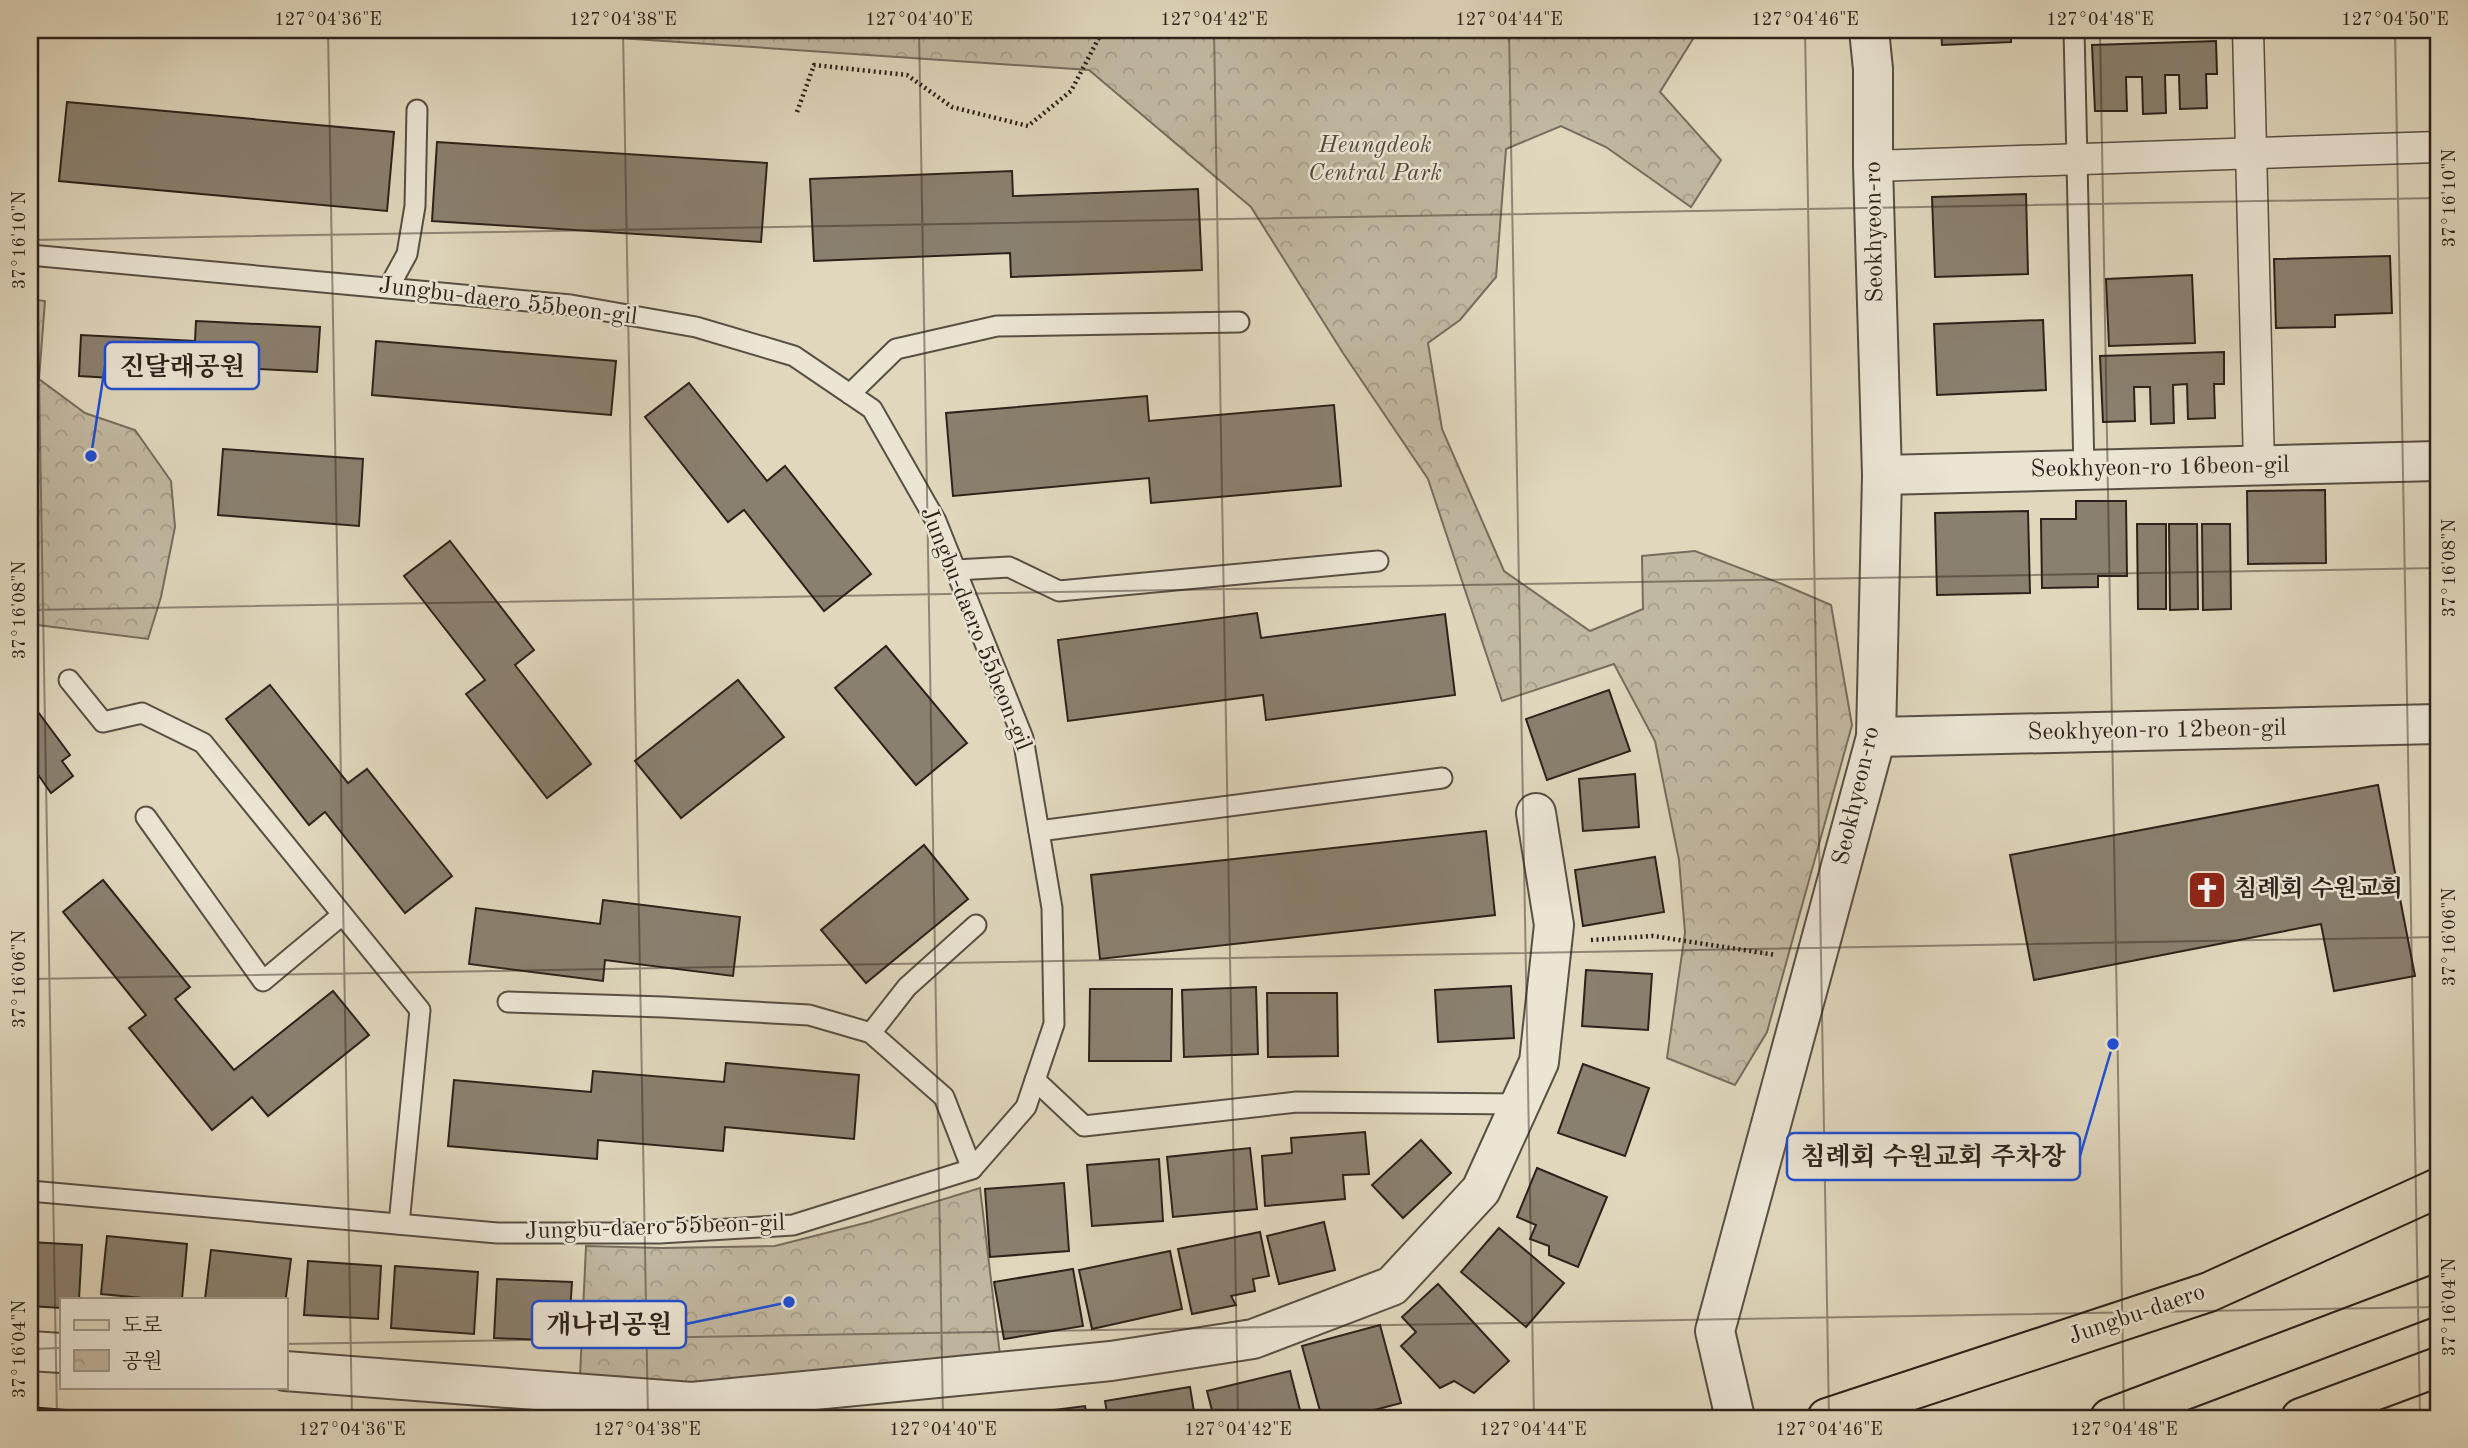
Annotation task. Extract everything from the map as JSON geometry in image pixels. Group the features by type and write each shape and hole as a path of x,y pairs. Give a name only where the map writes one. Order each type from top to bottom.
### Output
{"main road":[{"name":"Jungbu-daero","path":"1827,1418 2209,1292 2438,1188"},
{"path":"2110,1418 2438,1294"},
{"path":"2301,1418 2438,1367"}],"street":[{"name":"Seokhyeon-ro","path":"1735,1418 1715,1331 1876,737 1882,475 1873,166 1873,69 1869,30"},
{"path":"2248,30 2259,466"},
{"path":"1873,166 2438,147"},
{"name":"Seokhyeon-ro 16beon-gil","path":"1882,475 2438,461"},
{"name":"Seokhyeon-ro 12beon-gil","path":"1876,737 2438,724"},
{"path":"287,1371 692,1410 1111,1361 1253,1339 1392,1286 1481,1190 1539,1062 1554,925 1536,813"},
{"path":"30,1351 60,1353"}],"lane":[{"path":"2074,30 2084,470"},
{"path":"390,287 407,254 413,218 417,110"},
{"name":"Jungbu-daero 55beon-gil","path":"30,255 570,305 696,327 794,356 872,409 936,521 1023,738 1052,908 1054,1024 1026,1107 972,1169 793,1225 660,1233 497,1233 30,1191"},
{"path":"850,394 896,349 997,326 1239,322"},
{"path":"956,570 1009,567 1059,591 1378,561"},
{"path":"69,680 103,722 142,713 203,743 420,1010 399,1224"},
{"path":"1038,831 1442,778"},
{"path":"146,817 263,981 342,915"},
{"path":"871,1033 907,987 976,925"},
{"path":"508,1002 809,1015 871,1033 944,1097 972,1169"},
{"path":"1035,1080 1084,1126 1297,1102 1520,1104"}],"path":[{"path":"797,112 814,65 907,75 952,107 1028,126 1071,90 1103,30"},
{"path":"1552,943 1653,936 1815,961"}],"green space":[{"name":"Heungdeok Central Park","path":"502,30 1693,30 1696,34 1660,92 1721,160 1691,207 1606,147 1561,126 1506,149 1496,277 1460,320 1428,343 1442,429 1504,571 1590,631 1643,609 1642,556 1695,551 1831,605 1852,725 1767,1032 1735,1085 1667,1058 1685,933 1679,860 1655,741 1614,664 1502,701 1428,479 1343,353 1251,207 1089,70"},
{"path":"30,299 45,301 39,379 85,413 135,430 171,481 175,527 161,597 148,639 30,624"},
{"path":"980,1188 1000,1355 692,1389 580,1376 586,1246 775,1246 869,1222"}],"building":[{"path":"1941,30 2011,30 2011,42 1942,45"},
{"path":"2216,41 2217,74 2206,74 2207,108 2180,109 2179,75 2165,75 2166,113 2143,114 2142,77 2126,77 2127,111 2095,111 2092,45"},
{"path":"67,102 394,132 387,211 59,181"},
{"path":"437,142 767,163 761,242 432,221"},
{"path":"1012,171 1013,196 1198,189 1202,270 1011,277 1010,253 814,261 810,179"},
{"path":"2026,194 2028,274 1935,277 1932,197"},
{"path":"2390,256 2392,313 2335,315 2335,327 2276,328 2274,259"},
{"path":"2192,275 2195,343 2109,346 2106,279"},
{"path":"2043,320 2046,390 1937,395 1934,324"},
{"path":"196,321 320,327 317,372 197,366 196,383 79,376 81,335 195,341"},
{"path":"376,341 616,361 611,415 372,395"},
{"path":"2224,352 2224,384 2214,384 2215,418 2188,419 2187,384 2173,385 2174,423 2151,424 2150,387 2134,387 2135,421 2103,422 2100,356"},
{"path":"689,383 767,481 785,466 871,574 824,611 744,510 728,522 645,417"},
{"path":"1147,396 1149,421 1334,405 1341,486 1151,503 1149,478 953,496 946,413"},
{"path":"223,449 363,459 359,526 218,515"},
{"path":"2325,490 2326,563 2248,564 2247,491"},
{"path":"2076,501 2126,501 2127,576 2098,576 2098,587 2042,588 2041,519 2076,519"},
{"path":"2028,511 2030,593 1937,595 1935,513"},
{"path":"2137,524 2166,524 2166,609 2138,609"},
{"path":"2169,524 2197,524 2198,609 2170,610"},
{"path":"2202,524 2230,524 2231,609 2203,610"},
{"path":"450,541 534,650 515,665 591,764 547,798 466,694 485,680 404,576"},
{"path":"1257,613 1261,638 1445,614 1455,695 1266,720 1263,695 1068,721 1058,640"},
{"path":"886,646 967,743 916,785 835,688"},
{"path":"738,680 784,737 681,818 635,761"},
{"path":"270,685 348,783 367,769 452,876 405,913 325,812 309,825 226,719"},
{"path":"1609,690 1630,751 1547,780 1526,719"},
{"path":"30,701 70,755 62,761 73,776 51,793 39,776 30,782"},
{"path":"1635,774 1639,827 1583,831 1579,779"},
{"name":"침례회 수원교회","path":"2378,785 2415,976 2334,991 2321,924 2034,980 2010,855"},
{"path":"1486,831 1495,915 1100,959 1091,875"},
{"path":"924,845 968,899 866,983 821,930"},
{"path":"1655,857 1664,912 1583,926 1575,870"},
{"path":"103,880 190,987 175,999 234,1070 333,991 369,1035 268,1116 252,1097 212,1130 129,1028 146,1015 63,912"},
{"path":"603,900 740,917 733,976 605,960 603,981 469,964 476,908 600,924"},
{"path":"1586,970 1652,974 1648,1030 1582,1026"},
{"path":"1511,986 1514,1038 1438,1042 1435,990"},
{"path":"1256,987 1258,1054 1184,1057 1182,990"},
{"path":"1090,989 1172,989 1171,1061 1089,1061"},
{"path":"1267,993 1337,993 1338,1056 1268,1057"},
{"path":"726,1063 859,1075 854,1139 725,1127 723,1151 598,1140 597,1159 448,1146 454,1080 591,1092 593,1071 724,1082"},
{"path":"1583,1064 1649,1088 1625,1156 1558,1133"},
{"path":"1365,1132 1369,1174 1343,1175 1345,1199 1265,1206 1262,1156 1292,1153 1291,1138"},
{"path":"1421,1140 1451,1173 1403,1218 1372,1185"},
{"path":"1250,1148 1257,1209 1173,1217 1167,1157"},
{"path":"1159,1159 1163,1221 1092,1226 1087,1165"},
{"path":"1537,1168 1607,1197 1578,1267 1549,1255 1549,1246 1530,1239 1536,1225 1517,1217"},
{"path":"1064,1183 1069,1251 990,1257 985,1189"},
{"path":"1324,1222 1335,1270 1279,1284 1267,1236"},
{"path":"1499,1228 1564,1283 1526,1327 1461,1272"},
{"path":"1260,1232 1269,1276 1253,1279 1255,1291 1231,1296 1236,1305 1192,1314 1178,1249"},
{"path":"107,1236 187,1244 182,1298 101,1294"},
{"path":"30,1242 82,1245 79,1298 60,1298 60,1308 30,1306"},
{"path":"211,1250 291,1259 286,1298 205,1298"},
{"path":"1170,1251 1182,1309 1092,1329 1079,1270"},
{"path":"308,1261 381,1266 378,1319 304,1315"},
{"path":"395,1266 478,1272 474,1334 391,1328"},
{"path":"1073,1269 1083,1326 1004,1339 994,1282"},
{"path":"497,1279 572,1282 568,1341 494,1338"},
{"path":"1438,1284 1509,1361 1474,1393 1454,1381 1440,1388 1401,1346 1416,1332 1402,1317"},
{"path":"1380,1325 1401,1403 1344,1418 1322,1418 1302,1346"},
{"path":"1290,1371 1302,1418 1214,1418 1207,1391"},
{"path":"1190,1387 1195,1418 1108,1418 1105,1401"},
{"path":"1085,1406 1087,1418 1006,1418 1006,1416"},
{"path":"30,1407 101,1413 100,1418 30,1418"},
{"path":"982,1412 983,1418 928,1418"}],"place":[{"name":"진달래공원","path":"91,456"},
{"name":"침례회 수원교회","path":"2207,890"},
{"name":"침례회 수원교회 주차장","path":"2113,1044"},
{"name":"개나리공원","path":"789,1302"}]}
